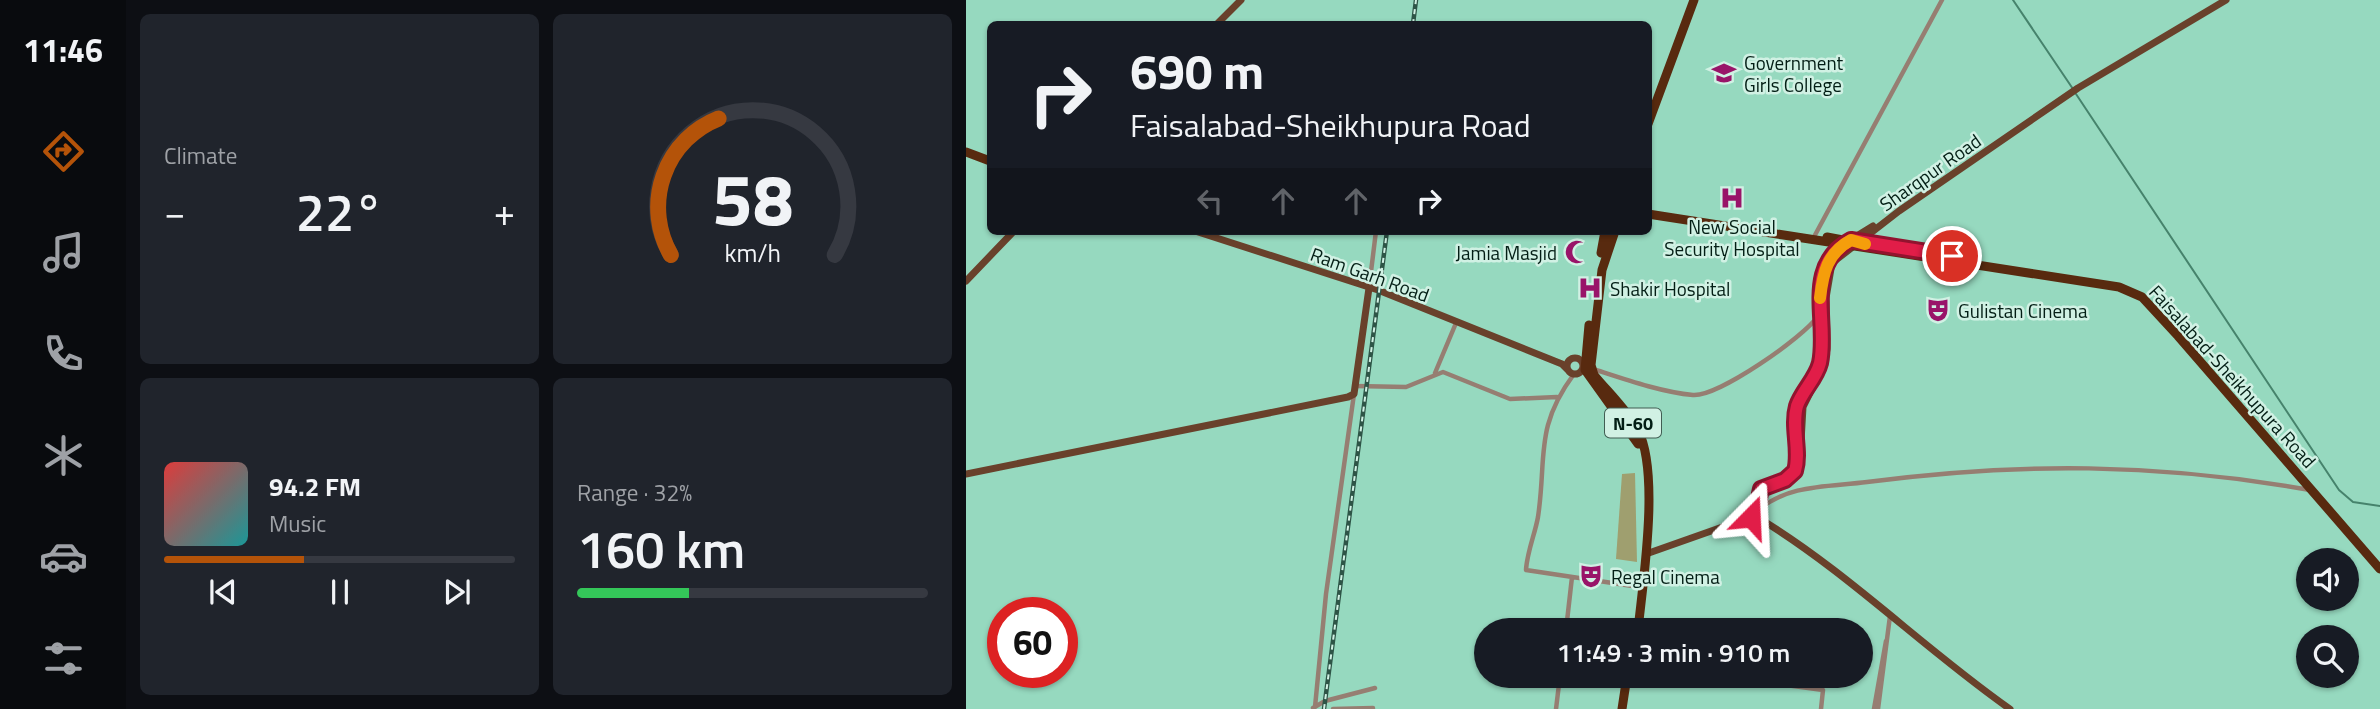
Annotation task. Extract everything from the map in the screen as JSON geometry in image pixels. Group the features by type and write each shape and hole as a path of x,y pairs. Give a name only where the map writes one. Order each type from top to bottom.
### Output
{"highway":[{"path":"1652,101 1692,0"},
{"path":"1652,113 1692,0"},
{"path":"966,150 987,158"},
{"name":"Faisalabad-Sheikhupura Road","path":"1652,212 1815,235 1852,244"},
{"name":"Faisalabad-Sheikhupura Road","path":"1652,213 2125,289 2142,297 2180,335 2380,564"},
{"path":"1590,373 1604,235"},
{"path":"1590,373 1607,248 1613,235"},
{"path":"1607,248 1621,235"},
{"name":"Faisalabad-Sheikhupura Road","path":"2180,335 2380,569"},
{"name":"N-60","path":"1590,373 1638,429 1647,462 1637,618"},
{"name":"N-60","path":"1638,618 1646,554 1644,508"},
{"path":"1622,709 1626,688"},
{"path":"1628,709 1631,688"}],"main road":[{"path":"1220,21 1241,0"},
{"name":"Sharqpur Road","path":"1827,268 1852,244 2071,91 2217,0"},
{"name":"Sharqpur Road","path":"2071,91 2225,0"},
{"path":"966,281 1010,235"},
{"name":"Ram Garh Road","path":"1207,235 1369,288 1532,351 1559,359 1578,358 1590,373"},
{"path":"1797,464 1797,407 1819,365 1819,315 1827,268"},
{"path":"1756,514 1761,489 1790,477 1797,464 1803,407 1826,357 1827,268"},
{"path":"966,474 1355,390 1369,288"},
{"name":"Ram Garh Road","path":"1532,351 1572,372"},
{"path":"1571,359 1572,372 1590,373"},
{"path":"1646,554 1756,514"},
{"path":"1756,514 1851,582 1935,655 2010,709"}],"street":[{"path":"1815,235 1942,0"},
{"path":"1369,288 1376,235"},
{"path":"1590,373 1696,396 1720,388 1751,368 1810,327 1819,315"},
{"path":"1435,374 1457,323"},
{"path":"1572,372 1557,397 1542,453 1539,509 1526,569 1639,587"},
{"path":"1314,708 1326,594 1355,390 1406,387 1435,374 1451,373 1510,399 1557,397"},
{"path":"1756,514 1774,498 1805,488 2011,468 2138,468 2312,490"},
{"path":"1568,618 1573,577"},
{"path":"1876,709 1890,616"},
{"path":"1314,708 1325,701 1376,688"},
{"path":"1556,709 1559,688"},
{"path":"1808,688 1823,690 1821,709"},
{"path":"1333,709 1373,708"}],"green space":[{"path":"1635,473 1637,562 1616,559 1622,474"}],"waterway":[{"path":"2013,0 2073,89"},
{"path":"2076,94 2339,490 2353,502 2380,506"}],"railway":[{"path":"1413,21 1416,0"},
{"path":"1324,709 1386,235"}],"slow traffic":[{"path":"1820,298 1823,272 1828,260 1851,240 1865,244"}],"place":[{"name":"Government Girls College","path":"1724,73"},
{"name":"New Social Security Hospital","path":"1732,198"},
{"name":"Jamia Masjid","path":"1577,252"},
{"name":"Shakir Hospital","path":"1590,288"},
{"name":"Gulistan Cinema","path":"1938,310"},
{"name":"Regal Cinema","path":"1591,576"}],"route":[{"path":"1751,517 1755,517 1758,492 1765,486 1785,480 1795,471 1797,407 1819,365 1819,307 1823,272 1828,260 1851,240 1952,256"}]}
